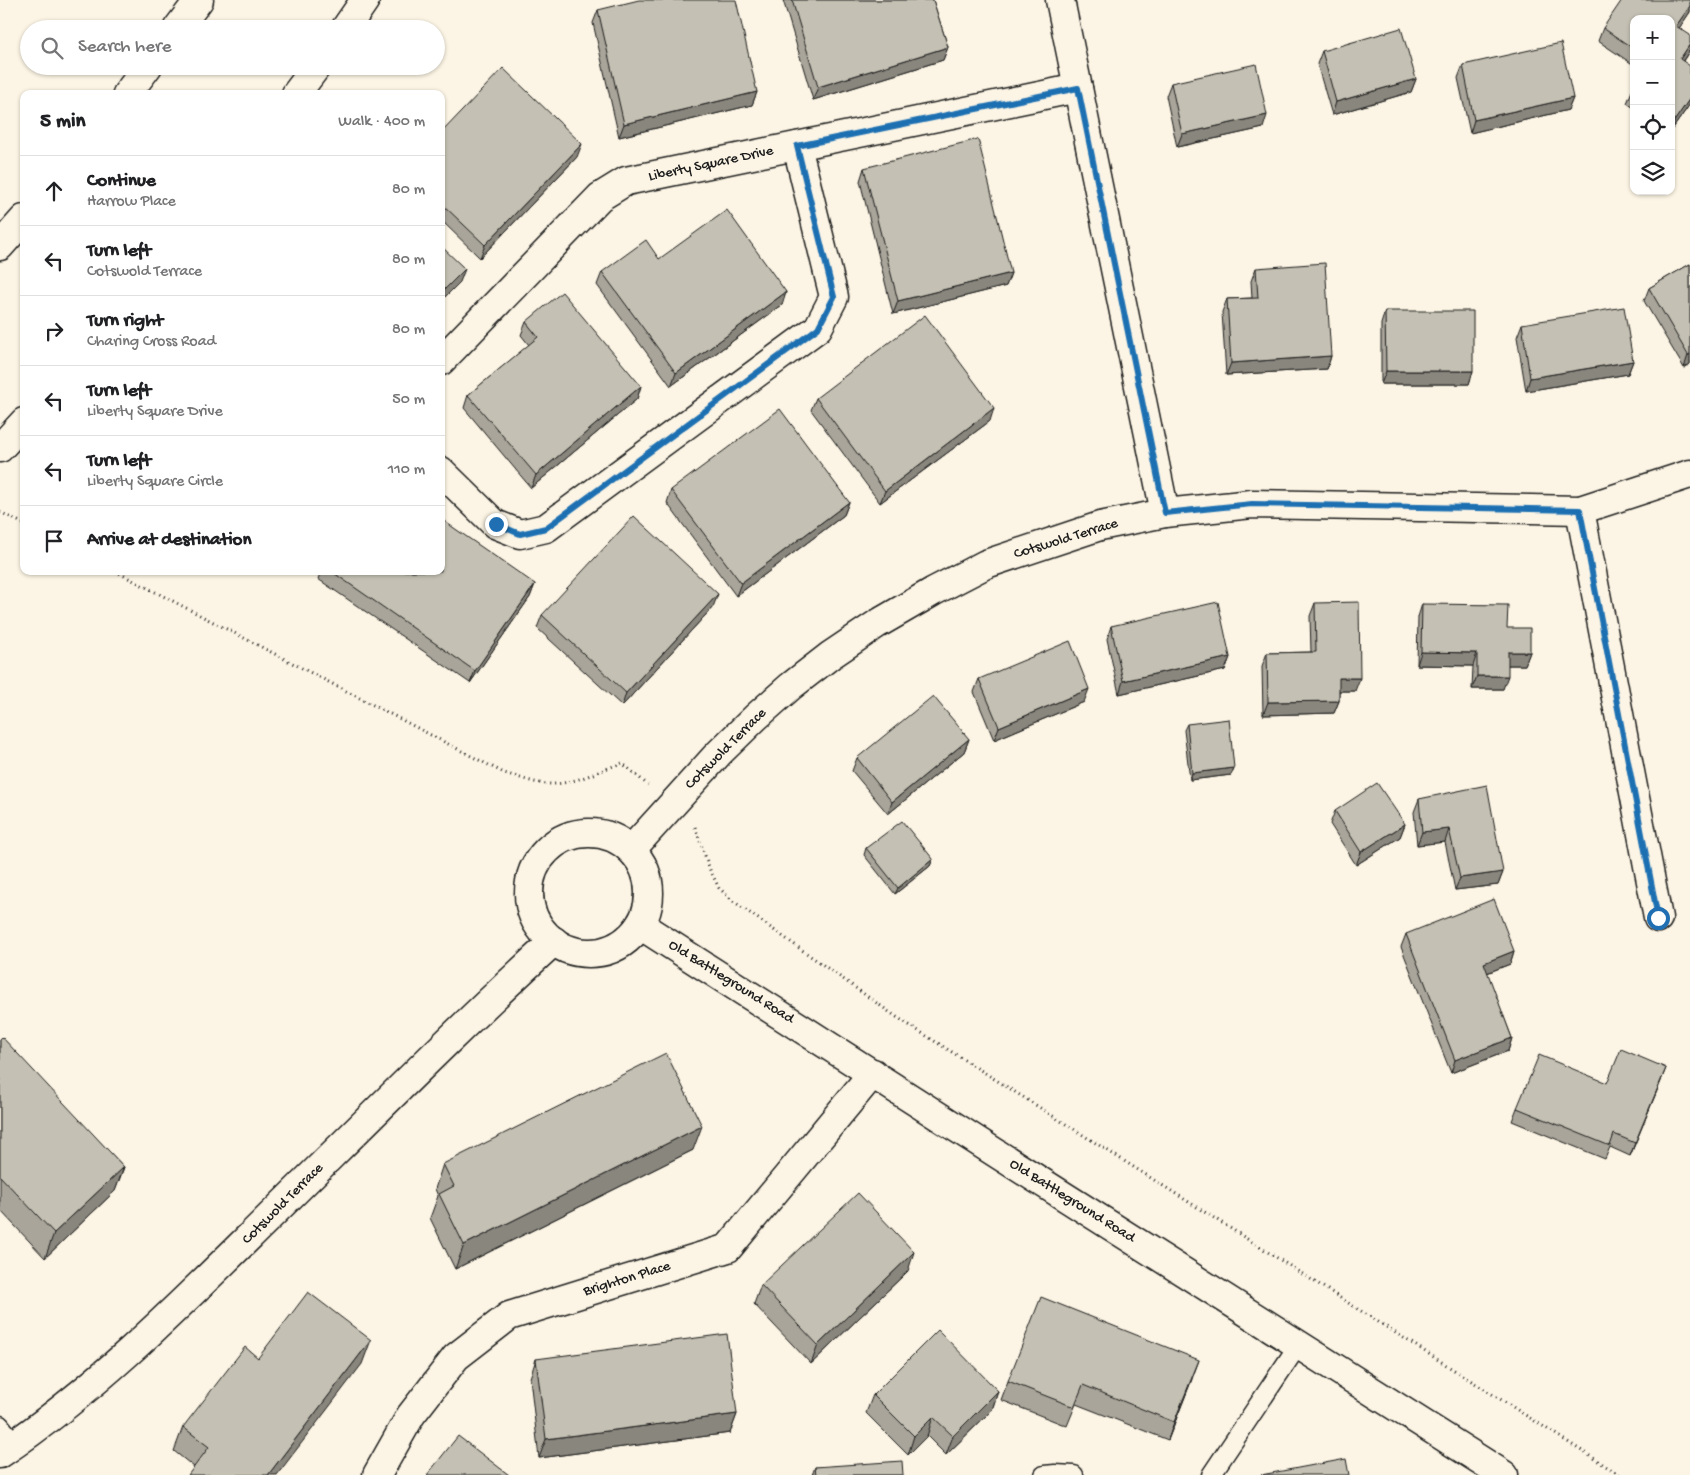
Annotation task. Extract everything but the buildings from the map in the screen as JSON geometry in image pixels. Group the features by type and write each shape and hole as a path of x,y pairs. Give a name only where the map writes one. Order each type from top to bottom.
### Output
{"main road":[{"path":"184,20 199,0"},
{"path":"352,20 366,0"},
{"path":"1060,0 1165,513"},
{"path":"130,90 141,75"},
{"path":"299,90 310,75"},
{"name":"Liberty Square Drive","path":"445,357 600,197 626,181 1078,88"},
{"path":"445,475 496,524 520,534 546,528 818,328 834,297 797,146"},
{"path":"0,246 20,224"},
{"path":"0,448 20,426"},
{"name":"Cotswold Terrace","path":"631,850 718,754 791,686 831,655 907,606 986,564 1100,526 1165,513 1252,504 1580,510 1690,474"},
{"path":"1580,510 1658,918"},
{"path":"596,833 615,838 631,850 644,866 649,886 648,906 640,925 627,939 610,949 591,953 572,950 554,941 540,928 532,910 530,890 534,871 544,854 559,841 577,834 596,833"},
{"name":"Old Battleground Road","path":"640,925 998,1155 1504,1475"},
{"name":"Cotswold Terrace","path":"5,1441 80,1394 132,1349 185,1300 500,990 554,941"},
{"name":"Brighton Place","path":"378,1475 412,1415 456,1357 509,1316 728,1248 873,1073"}],"lane":[{"path":"1211,1475 1299,1344"},
{"path":"1044,1475 1074,1475"}],"path":[{"path":"0,512 20,522"},
{"path":"123,575 504,772 535,782 564,784 622,763 694,822 710,870 719,888 733,901 895,1016 1620,1475"}],"route":[{"path":"496,524 520,534 546,528 818,328 834,297 797,146 1078,88 1165,513 1252,504 1580,510 1658,918"}]}
